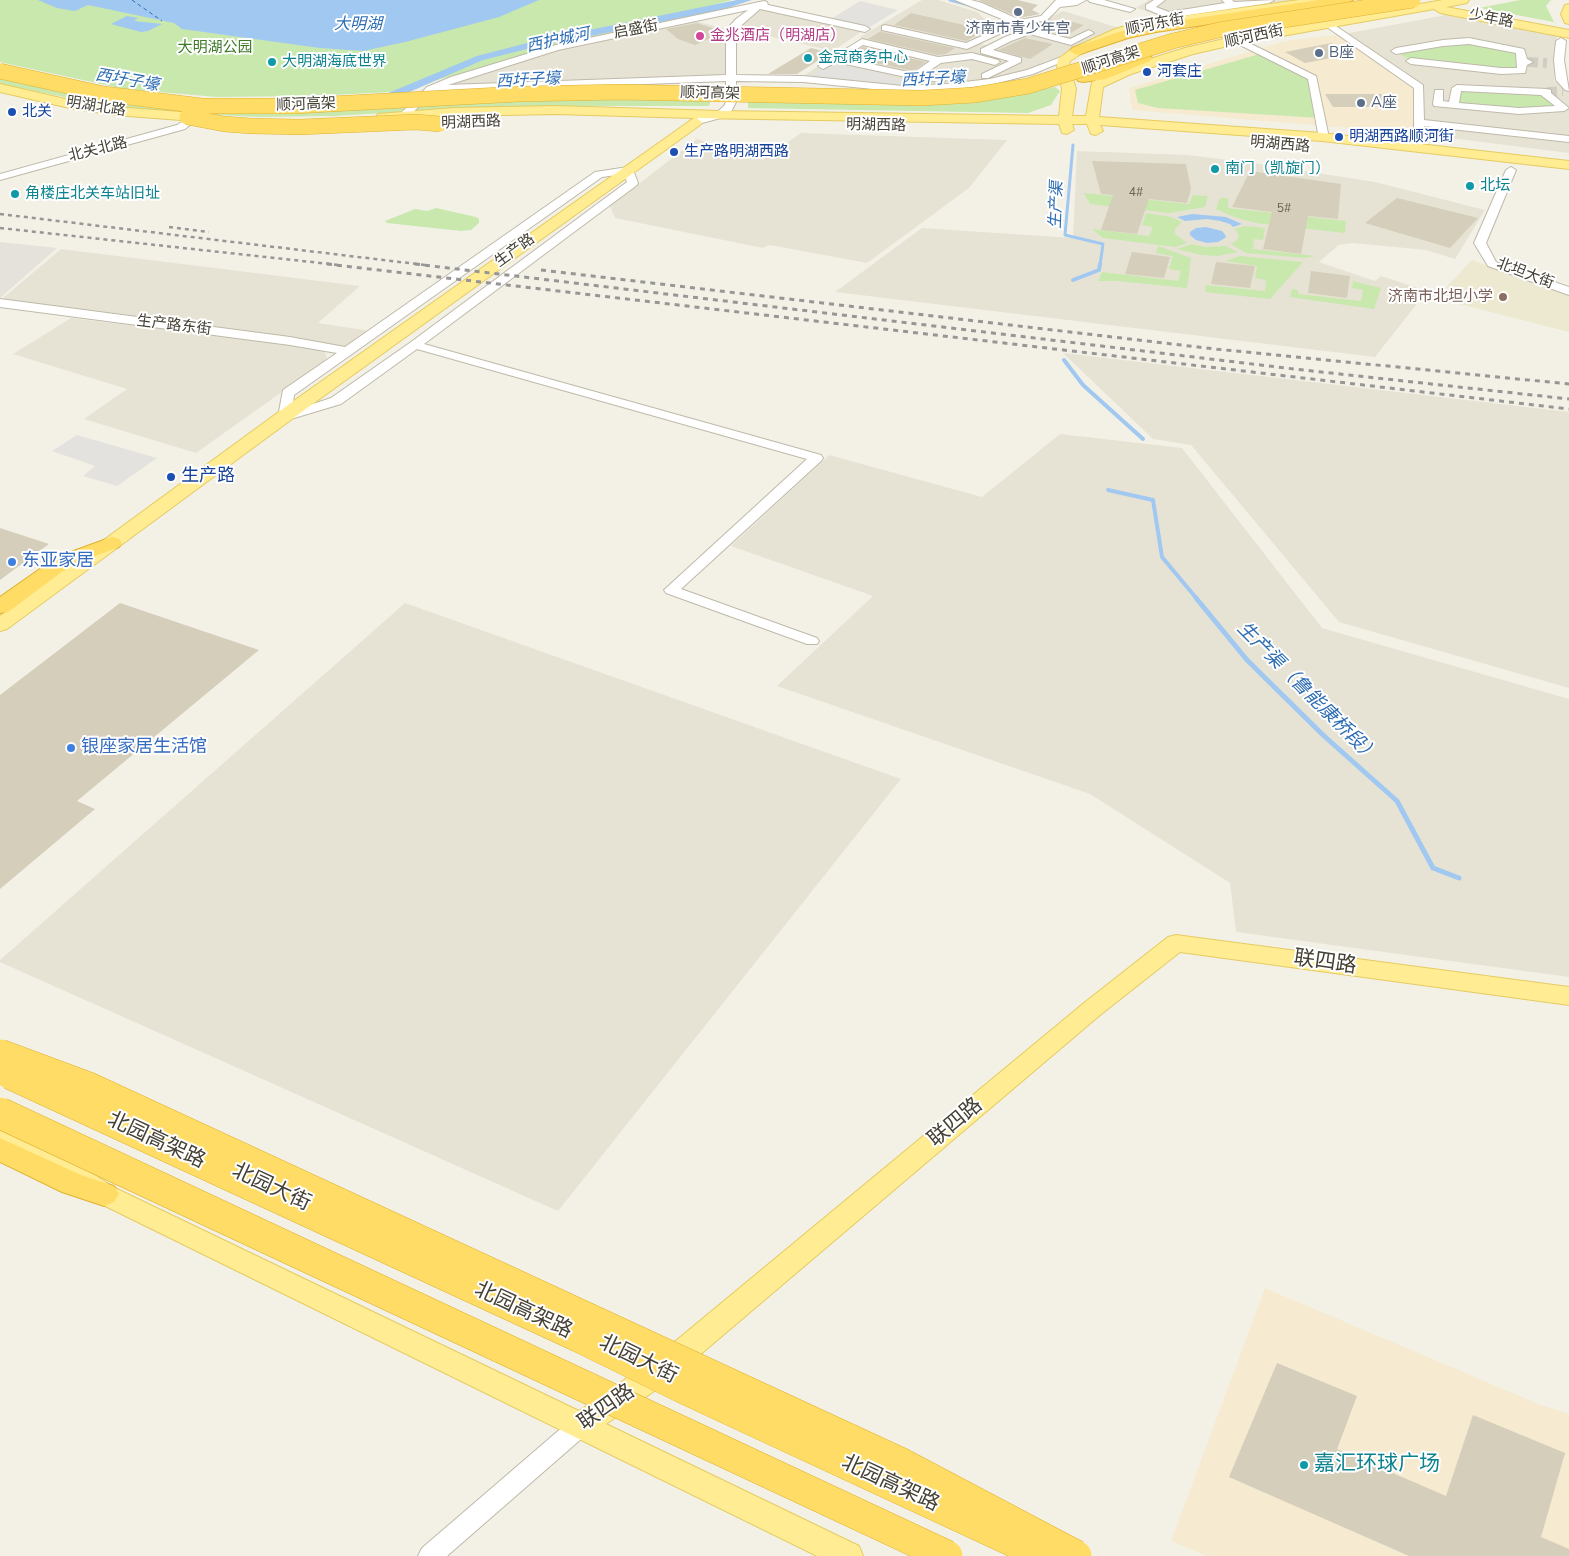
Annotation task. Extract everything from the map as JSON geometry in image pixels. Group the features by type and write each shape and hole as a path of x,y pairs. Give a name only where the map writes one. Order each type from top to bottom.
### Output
{"highway":[{"path":"1077,51 1124,35 1156,28 1346,0"},
{"name":"顺河高架","path":"0,65 124,92 239,101 585,87 913,91 996,84 1096,60 1187,32 1224,23 1374,0"},
{"path":"1083,78 1100,76 1151,56 1197,41 1242,30 1357,12 1408,1"},
{"name":"顺河高架","path":"0,71 104,94 150,101 211,106 293,106 518,94 621,92 922,98 974,94 1028,86 1173,41 1219,30 1408,1"},
{"path":"1126,71 1151,56"},
{"path":"0,75 224,124 280,127 416,122 440,124"},
{"path":"0,607 64,561 112,543"},
{"path":"0,1057 89,1088 898,1462 1076,1556"},
{"name":"北园高架路","path":"0,1069 580,1337 688,1390 1045,1556"},
{"path":"0,1113 947,1556"},
{"path":"0,1149 72,1184 104,1194"}],"main road":[{"name":"顺河东街","path":"1063,62 1077,51 1119,32 1172,17 1325,0"},
{"name":"少年路","path":"1383,0 1408,1 1427,7 1565,37"},
{"name":"顺河西街","path":"1094,126 1097,85 1126,71 1189,51 1237,40 1463,0"},
{"path":"1569,8 1567,14 1569,20"},
{"path":"1063,62 1071,74 1083,78 1112,77"},
{"path":"1063,62 1069,89 1066,125"},
{"name":"明湖北路","path":"0,88 74,105 115,111 193,118"},
{"name":"明湖北路","path":"0,101 97,120 181,128"},
{"name":"明湖西路","path":"193,118 302,120 409,111 555,110 1066,125 1322,137 1569,165"},
{"name":"明湖西路","path":"181,128 286,131 527,120 1066,125"},
{"name":"生产路","path":"0,625 284,417 695,122"},
{"name":"明湖西路","path":"1094,126 1303,146 1569,177"},
{"name":"联四路","path":"580,1426 659,1372 1092,1009 1176,943 1569,996"},
{"name":"北园大街","path":"0,1057 246,1177 526,1304 659,1372 1060,1556"},
{"path":"0,1136 60,1165 104,1194 848,1556"}],"street":[{"path":"960,0 979,4 1019,23"},
{"path":"882,39 952,54 1019,23 1044,18 1060,2 1074,3 1081,0"},
{"path":"1093,0 1130,9"},
{"path":"1160,0 1149,7 1172,17 1230,3 1268,0"},
{"path":"725,26 739,21 765,3 865,29"},
{"name":"启盛街","path":"409,111 431,89 556,48 765,3"},
{"path":"1176,6 1200,10"},
{"path":"699,18 725,26 731,30 731,102 728,108 720,115"},
{"path":"1327,23 1419,87 1419,122 1416,148"},
{"path":"885,28 967,46"},
{"path":"915,76 931,64 972,56 1029,31 1071,42 1089,33"},
{"path":"1565,37 1560,63 1561,80 1567,90"},
{"path":"1237,40 1313,78 1323,133 1322,137"},
{"path":"1396,51 1443,43 1469,41 1521,51 1524,62 1522,71 1500,71 1411,61"},
{"path":"823,66 862,42 931,64"},
{"path":"834,59 915,76 955,81 973,80 988,76 1018,60 984,51"},
{"path":"972,56 1034,71"},
{"path":"431,89 803,79 903,88 947,87 990,82 1063,62"},
{"path":"1547,63 1560,63"},
{"path":"1435,88 1457,88 1546,92 1564,108 1519,111 1438,104 1435,88"},
{"path":"1453,106 1457,88"},
{"name":"生产路","path":"695,122 720,115"},
{"name":"北关北路","path":"0,177 181,128 193,118"},
{"path":"1419,122 1569,139"},
{"path":"628,170 633,183 415,345 336,401 284,417 288,393 599,174 628,170"},
{"name":"北坦大街","path":"1511,170 1480,243 1492,264 1569,291"},
{"name":"生产路东街","path":"0,303 290,341 348,352"},
{"path":"415,345 816,458 671,590 812,641"},
{"name":"联四路","path":"430,1556 580,1426"}],"shaded area":[{"path":"922,0 938,0 977,12 997,30 982,44 989,46 1063,11 1126,30 1077,51 1046,61 1022,73 999,79 914,88 803,76 862,38 860,37"},
{"path":"1149,0 1296,0 1168,18 1136,8"},
{"path":"860,1 898,10 868,28 831,19"},
{"path":"768,6 865,29 833,51 737,29 753,14"},
{"path":"1446,15 1557,36 1554,81 1569,90 1569,153 1419,134 1344,34"},
{"path":"690,20 731,30 731,78 431,89 551,50"},
{"path":"1344,34 1419,87 1419,134 1132,110 1129,88 1285,41"},
{"path":"832,63 892,74 890,77 917,82 909,88 803,79"},
{"path":"801,133 1007,140 969,188 867,263 770,245 763,248 615,218 610,206 697,139 763,160"},
{"path":"1077,151 1187,155 1260,164 1375,182 1485,210 1455,259 1426,250 1353,243 1339,245 1319,262 1375,281 1381,276 1427,291 1375,357 835,292 922,228 1073,238"},
{"path":"0,242 57,248 0,298"},
{"path":"61,249 360,286 318,323 371,331 346,348 11,302 3,298"},
{"name":"济南市北坦小学","path":"1472,260 1569,296 1569,332 1436,298"},
{"path":"71,318 303,346 325,351 327,360 196,453 84,419 127,389 13,354"},
{"path":"1063,353 1569,412 1569,688 1339,622 1191,445 1153,439"},
{"path":"1060,434 1182,448 1322,628 1569,699 1569,977 1236,932 1230,883 1090,794 777,686 873,596 731,546 829,455 982,497"},
{"path":"77,435 157,458 117,486 83,476 95,466 52,451"},
{"path":"405,603 901,779 558,1211 0,962"},
{"path":"1265,1288 1541,1405 1569,1414 1569,1556 1206,1556 1171,1541"}],"green space":[{"name":"大明湖公园","path":"0,0 732,0 391,92 312,96 217,97 124,89 0,62"},
{"path":"1520,0 1551,0 1546,6 1554,22 1479,8"},
{"path":"1469,41 1521,51 1522,71 1411,61 1396,51"},
{"path":"1263,53 1313,78 1320,118 1158,108 1138,103 1135,90"},
{"path":"0,76 174,108 408,105 400,112 335,116 260,117 169,113 104,105 0,84"},
{"path":"1055,87 1060,91 1051,105 1028,113 748,108 748,98 977,100"},
{"path":"1457,88 1544,92 1564,108 1519,111 1453,106"},
{"path":"523,97 711,98 709,106 540,106 415,111 426,103"},
{"path":"1084,193 1189,204 1193,195 1208,196 1205,207 1169,213 1090,204"},
{"path":"1220,198 1228,198 1228,208 1346,221 1345,233 1256,223 1234,217 1216,209"},
{"path":"436,208 476,217 479,219 479,223 471,230 461,231 387,223 385,221 415,209 427,211"},
{"path":"1146,213 1171,217 1182,222 1175,229 1175,234 1187,243 1175,247 1103,238 1092,229 1149,236 1153,227 1142,225"},
{"path":"1245,226 1265,228 1263,240 1254,239 1253,249 1316,256 1305,258 1246,253 1231,244 1237,240 1239,234 1234,229"},
{"path":"1192,244 1205,247 1226,246 1238,252 1218,256 1201,255 1177,249"},
{"path":"1158,246 1191,258 1187,288 1098,281 1102,272 1178,281 1181,271 1169,269 1173,256 1156,253"},
{"path":"1240,256 1303,262 1270,299 1205,292 1206,285 1265,291 1266,280 1255,278 1257,266 1225,261"},
{"path":"1353,281 1381,288 1374,309 1290,297 1292,289 1297,290 1299,294 1361,301 1363,290 1352,288"}],"water":[{"name":"大明湖","path":"38,0 539,0 499,17 363,51 320,48 182,29 174,23 88,5 75,11 57,8"},
{"path":"127,16 138,18 134,21 162,24 148,31 141,32 111,24"},
{"path":"1192,214 1226,217 1242,224 1233,227 1220,221 1207,219 1185,221 1177,217"},
{"path":"1206,227 1222,231 1226,236 1225,238 1218,242 1207,243 1196,240 1190,235 1190,232 1196,228"}],"building":[{"name":"济南市青少年宫","path":"978,0 1018,0 1038,5 1032,10 1040,14 1020,18"},
{"path":"911,13 986,30 966,41 894,25"},
{"path":"1050,19 1058,24 1065,20 1084,25 1066,36 1030,26 1047,22"},
{"name":"金兆酒店（明湖店）","path":"697,23 724,32 695,45 678,39 666,29"},
{"path":"881,31 955,48 946,54 938,55 868,39"},
{"path":"1025,38 1053,44 1030,59 998,50"},
{"name":"B座","path":"1331,43 1352,54 1305,63 1285,52"},
{"path":"863,47 926,62 913,71 848,57"},
{"name":"金冠商务中心","path":"811,48 830,53 797,74 768,74"},
{"name":"A座","path":"1325,94 1388,94 1394,107 1333,107"},
{"path":"1092,161 1186,164 1191,189 1187,203 1149,199 1137,234 1101,230 1113,195 1101,194"},
{"path":"1250,171 1341,184 1338,219 1308,216 1301,254 1263,249 1272,212 1232,207"},
{"path":"1397,198 1478,218 1450,248 1365,223"},
{"path":"1132,252 1170,257 1164,278 1125,274"},
{"path":"1216,262 1255,266 1250,288 1211,284"},
{"path":"1311,271 1350,276 1347,298 1308,293"},
{"name":"东亚家居","path":"0,528 49,544 0,580"},
{"name":"银座家居生活馆","path":"120,603 259,650 77,801 95,809 0,889 0,695"},
{"name":"嘉汇环球广场","path":"1277,1363 1357,1396 1337,1449 1446,1496 1473,1415 1565,1453 1541,1537 1569,1549 1569,1556 1409,1556 1229,1477"}],"waterway":[{"name":"西护城河","path":"379,99 394,95 480,58 535,44 721,7 747,0"},
{"name":"生产渠","path":"950,0 969,5"},
{"name":"生产渠","path":"1073,145 1065,235 1103,244 1100,265"},
{"name":"生产渠","path":"1073,280 1099,270 1100,264"},
{"name":"生产渠","path":"1064,360 1083,385 1143,439"},
{"name":"生产渠（鲁能康桥段）","path":"1108,490 1153,500 1162,557 1197,599"},
{"name":"生产渠（鲁能康桥段）","path":"1196,598 1247,660 1323,735 1397,801 1433,868 1459,878"}],"ferry route":[{"path":"132,0 162,21"}],"tunnel":[{"path":"1528,62 1547,63"},
{"path":"1547,92 1563,91"}],"railway":[{"path":"0,214 425,265"},
{"path":"169,227 209,232"},
{"path":"0,228 339,265"},
{"path":"327,264 1569,409"},
{"path":"415,264 1294,369 1569,399"},
{"path":"541,270 1215,349 1569,384"}],"place":[{"name":"济南市青少年宫","path":"1018,12"},
{"name":"金兆酒店（明湖店）","path":"700,36"},
{"name":"B座","path":"1319,53"},
{"name":"金冠商务中心","path":"808,58"},
{"name":"大明湖海底世界","path":"272,62"},
{"name":"河套庄","path":"1147,72"},
{"name":"A座","path":"1361,103"},
{"name":"北关","path":"12,112"},
{"name":"明湖西路顺河街","path":"1339,137"},
{"name":"生产路明湖西路","path":"674,152"},
{"name":"南门（凯旋门）","path":"1215,169"},
{"name":"北坛","path":"1470,186"},
{"name":"角楼庄北关车站旧址","path":"15,194"},
{"name":"济南市北坦小学","path":"1503,297"},
{"name":"生产路","path":"171,477"},
{"name":"东亚家居","path":"12,562"},
{"name":"银座家居生活馆","path":"71,748"},
{"name":"嘉汇环球广场","path":"1304,1465"}],"water label":[{"name":"西圩子壕","path":"933,80"},
{"name":"西圩子壕","path":"127,81"},
{"name":"西圩子壕","path":"528,81"}]}
